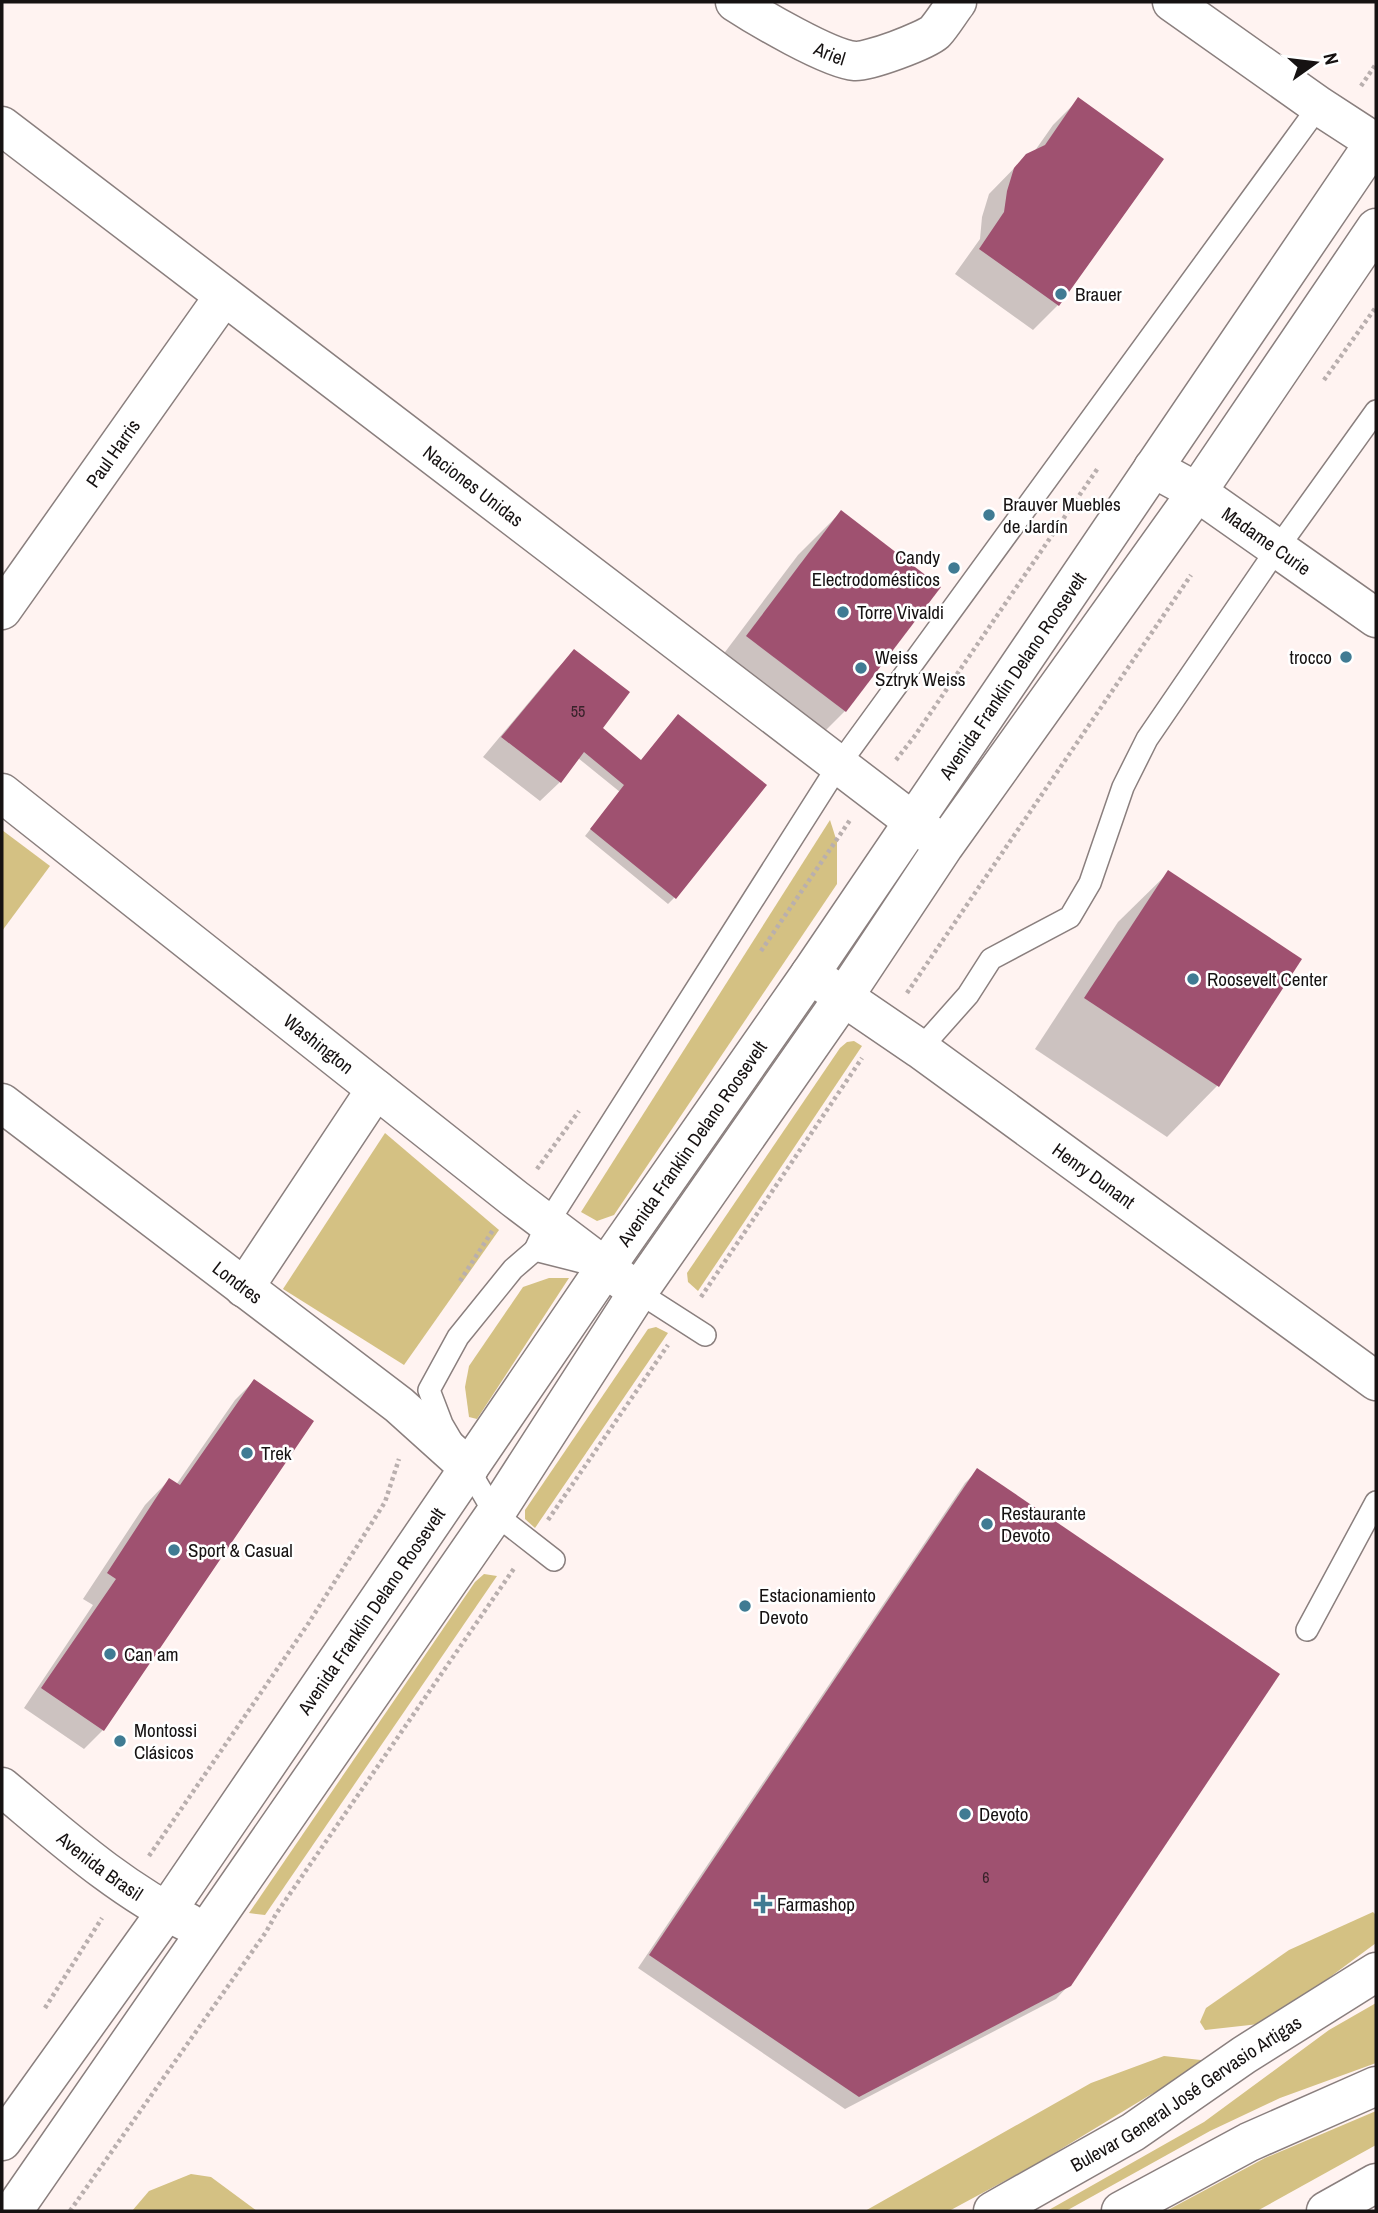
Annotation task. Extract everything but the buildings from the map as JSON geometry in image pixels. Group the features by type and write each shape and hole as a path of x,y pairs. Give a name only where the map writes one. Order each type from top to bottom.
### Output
{"main road":[{"name":"Ariel","path":"735,2 826,51 856,61 895,52 933,34 957,2"},
{"path":"1172,2 1319,106 1376,142"},
{"name":"Naciones Unidas","path":"2,126 944,846"},
{"name":"Avenida Franklin Delano Roosevelt","path":"2,2141 166,1912 605,1268 810,974 1376,142"},
{"path":"13,2211 495,1514 638,1292 845,995 944,846 1197,492 1376,228"},
{"name":"Paul Harris","path":"2,610 224,296"},
{"name":"Madame Curie","path":"1153,468 1197,492 1376,618"},
{"name":"Washington","path":"2,793 376,1089 541,1237 605,1268 638,1292"},
{"name":"Henry Dunant","path":"810,974 845,995 1376,1381"},
{"path":"244,1288 376,1089"},
{"name":"Londres","path":"2,1103 399,1405 469,1468"},
{"name":"Avenida Brasil","path":"2,1787 113,1878 166,1912 206,1931"},
{"name":"Bulevar General José Gervasio Artigas","path":"993,2211 1133,2132 1244,2055 1376,1972"},
{"path":"1121,2211 1249,2142 1376,2086"},
{"path":"1326,2211 1376,2183"}],"lane":[{"path":"554,1560 495,1514 442,1424 429,1390 458,1337 541,1237 838,766 1319,106"},
{"path":"920,1049 968,995 991,958 1070,916 1090,883 1123,787 1147,740 1277,549 1376,411"},
{"path":"638,1292 705,1335"},
{"path":"1307,1630 1376,1502"}],"path":[{"path":"1322,384 1376,307"},
{"path":"70,2211 250,1955 503,1582 533,1544 849,1074 1193,572"}],"shaded area":[{"path":"830,820 837,842 837,884 614,1215 597,1221 581,1212"},
{"path":"2,830 50,866 2,931"},
{"path":"854,1041 862,1046 698,1291 688,1282 687,1273 840,1048 847,1042"},
{"path":"385,1133 499,1230 404,1365 283,1289"},
{"path":"549,1278 569,1278 477,1419 469,1417 465,1387 469,1366 523,1287"},
{"path":"656,1327 668,1333 535,1528 525,1519 525,1510 648,1329"},
{"path":"484,1574 497,1576 265,1915 249,1913 475,1582"},
{"path":"1373,1912 1376,1915 1376,1943 1268,2023 1205,2030 1200,2022 1206,2008 1289,1950"},
{"path":"1376,2003 1376,2063 1280,2098 1210,2131 1066,2211 1047,2211 1204,2122 1329,2030"},
{"path":"1164,2056 1201,2060 1205,2065 1038,2163 949,2211 865,2211 1091,2083"},
{"path":"1376,2111 1376,2145 1257,2211 1166,2211 1265,2158"},
{"path":"191,2174 211,2177 257,2211 132,2211 149,2191"}],"place":[{"name":"Brauer","path":"1061,294"},
{"name":"Brauver Muebles de Jardín","path":"989,515"},
{"name":"Candy Electrodomésticos","path":"954,568"},
{"name":"Torre Vivaldi","path":"843,612"},
{"name":"trocco","path":"1346,657"},
{"name":"Weiss Sztryk Weiss","path":"861,668"},
{"name":"Roosevelt Center","path":"1193,979"},
{"name":"Trek","path":"247,1453"},
{"name":"Restaurante Devoto","path":"987,1524"},
{"name":"Sport & Casual","path":"174,1550"},
{"name":"Estacionamiento Devoto","path":"745,1606"},
{"name":"Can am","path":"110,1654"},
{"name":"Montossi Clásicos","path":"120,1741"},
{"name":"Devoto","path":"965,1814"},
{"name":"Farmashop","path":"763,1904"}]}
